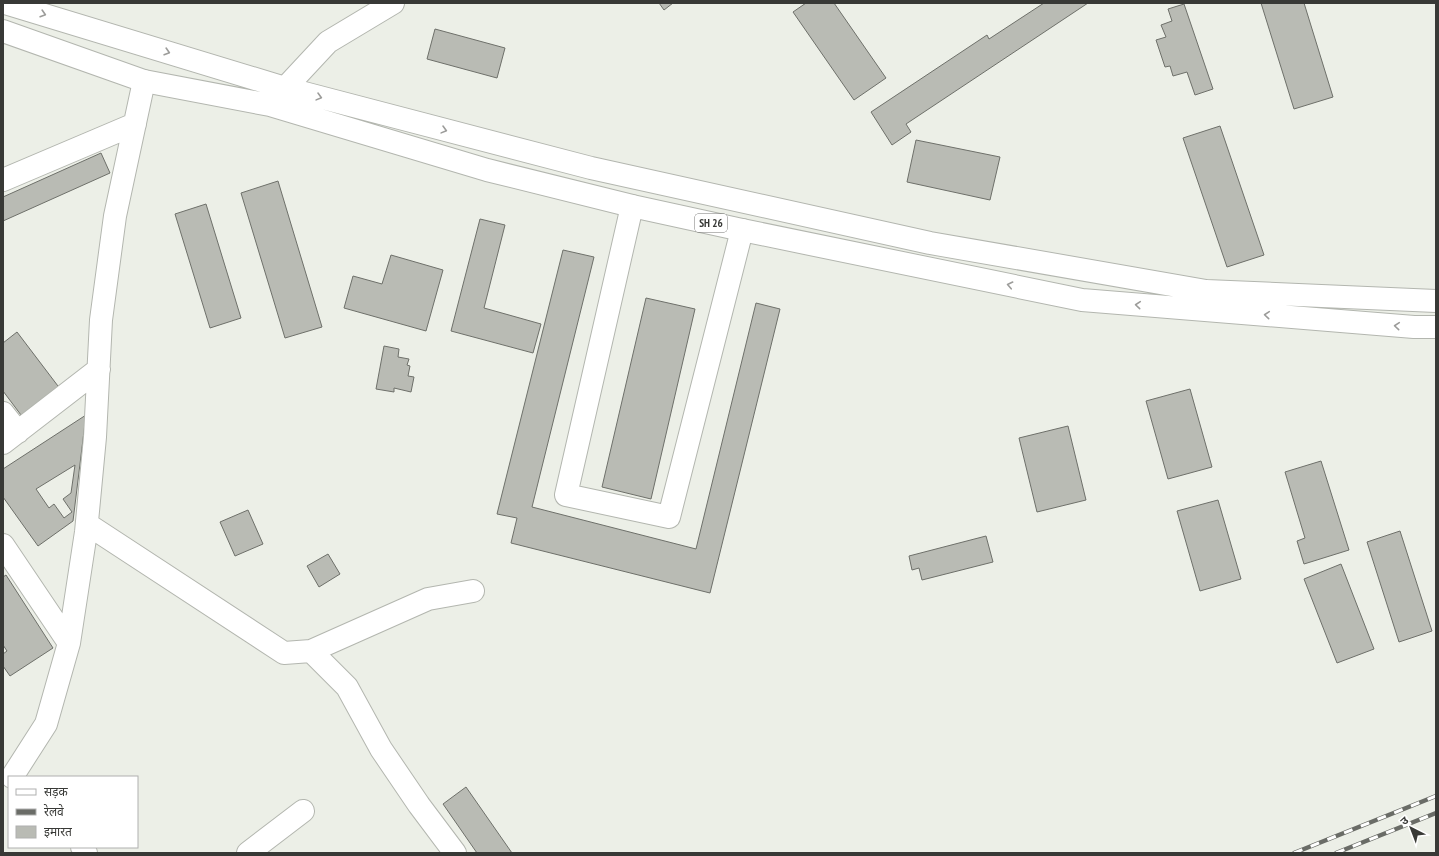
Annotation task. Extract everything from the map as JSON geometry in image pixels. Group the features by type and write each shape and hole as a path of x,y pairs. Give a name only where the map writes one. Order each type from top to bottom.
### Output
{"main road":[{"path":"5,3 285,88 591,168 930,243 1206,291 1436,301"},
{"path":"270,105 328,42 393,3"},
{"name":"SH 26","path":"3,31 144,81 270,105 487,170 632,206 742,230 1082,300 1414,327 1436,327"},
{"path":"21,772 46,724 69,643 87,524 95,437 101,320 115,216 144,81"},
{"path":"3,180 135,124"},
{"path":"632,206 566,495 573,497 669,517 742,230"},
{"path":"3,413 10,437 99,369"},
{"path":"87,524 284,653 311,651 428,599 473,591"},
{"path":"3,545 69,643"},
{"path":"311,651 347,687 381,749 419,805 455,853"},
{"path":"248,853 303,811"}],"building":[{"path":"659,3 673,3 664,10"},
{"path":"806,3 834,3 886,78 854,100 793,12"},
{"path":"1044,3 1088,3 906,124 911,132 892,145 871,112 987,35 989,39"},
{"path":"1261,3 1304,3 1333,97 1294,109"},
{"path":"1184,4 1213,89 1195,95 1187,72 1173,76 1170,66 1165,67 1156,40 1166,37 1161,25 1172,21 1168,9"},
{"path":"435,29 505,48 497,78 427,59"},
{"path":"1220,126 1264,255 1227,267 1183,138"},
{"path":"916,140 1000,157 990,200 907,182"},
{"path":"101,153 110,173 3,221 3,197"},
{"path":"278,181 322,327 285,338 241,193"},
{"path":"206,204 241,318 210,328 175,214"},
{"path":"480,219 505,225 484,308 541,324 533,353 451,331"},
{"path":"563,250 594,257 532,507 696,549 756,303 780,309 710,593 511,543 517,518 497,514"},
{"path":"391,255 443,270 426,331 344,308 353,276 382,284"},
{"path":"646,298 695,309 651,499 602,487"},
{"path":"17,332 61,390 24,419 3,391 3,343"},
{"path":"384,346 399,349 398,357 409,359 407,365 410,366 408,376 414,377 411,392 394,388 394,392 376,389"},
{"path":"1190,389 1212,467 1168,479 1146,401"},
{"path":"86,415 73,521 38,546 3,497 3,469","holes":["75,465 71,493 63,499 72,512 64,518 54,504 49,508 36,489"]},
{"path":"1068,426 1086,500 1037,512 1019,438"},
{"path":"1321,461 1349,550 1304,564 1297,541 1305,538 1285,472"},
{"path":"1218,500 1241,579 1200,591 1177,511"},
{"path":"248,510 263,544 235,556 220,522"},
{"path":"1400,531 1432,631 1399,642 1367,542"},
{"path":"986,536 993,562 922,580 919,568 912,570 909,556"},
{"path":"328,554 340,574 319,587 307,566"},
{"path":"1341,564 1374,649 1337,663 1304,579"},
{"path":"6,575 53,648 10,676 3,666 3,654 7,651 3,645 3,577"},
{"path":"466,787 512,853 477,853 443,804"}],"railway":[{"path":"1294,853 1436,796"},
{"path":"1336,853 1436,813"}]}
